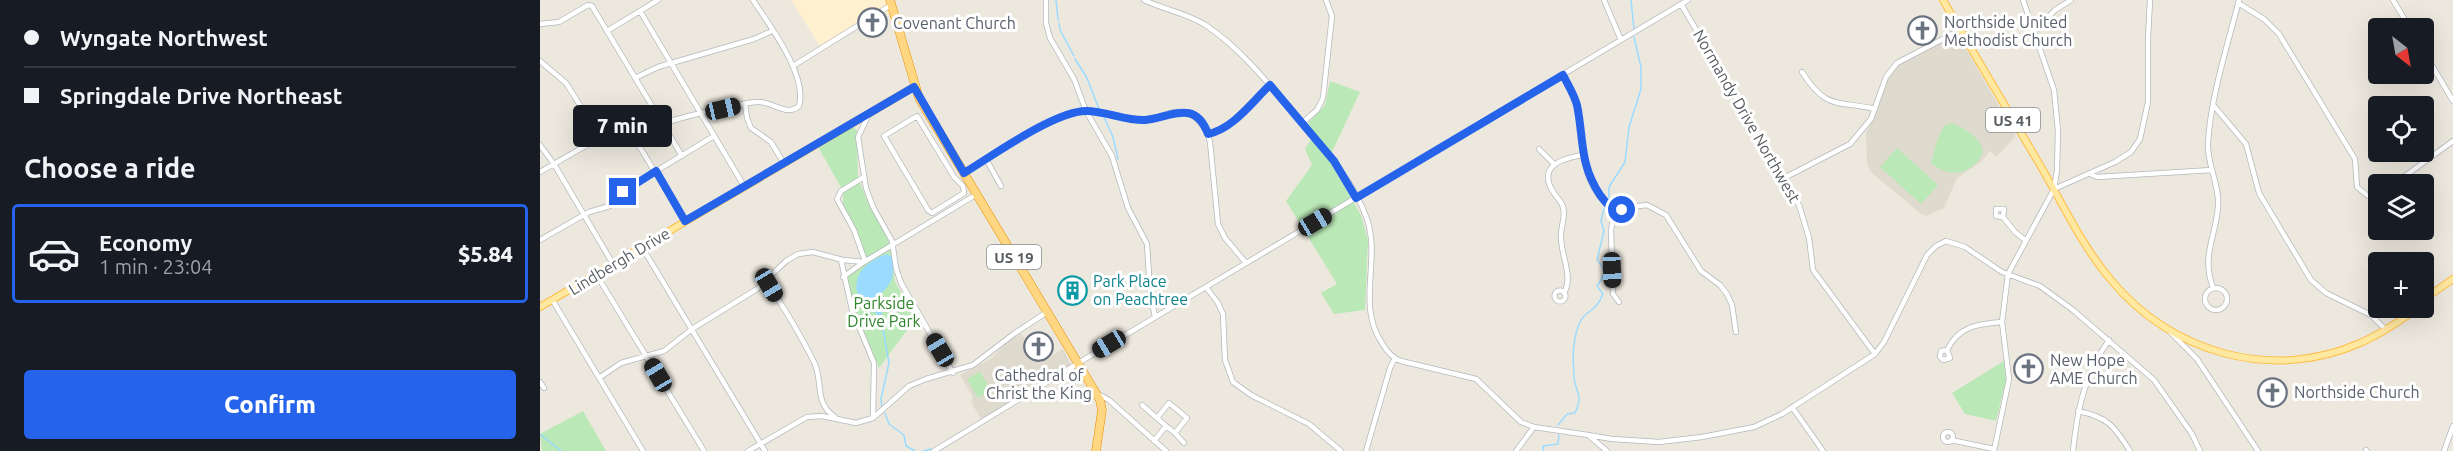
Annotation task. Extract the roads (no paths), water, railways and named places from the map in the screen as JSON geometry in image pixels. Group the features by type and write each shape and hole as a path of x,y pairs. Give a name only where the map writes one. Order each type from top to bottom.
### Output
{"highway":[{"name":"US 19","path":"890,2 914,87 1094,390 1102,410 1096,451"}],"main road":[{"name":"US 41","path":"1943,0 2096,260 2111,280 2138,308 2170,332 2194,343 2239,358 2264,361 2307,358 2347,348 2402,318"},
{"name":"Lindbergh Drive","path":"540,307 914,87"},
{"path":"2434,294 2453,281"},
{"name":"US 41","path":"2385,328 2398,318"}],"street":[{"path":"607,31 658,0"},
{"path":"663,124 759,102 789,110 797,108 800,103 800,94 793,66 753,0"},
{"path":"1046,0 1046,23 1050,38 1074,79 1086,111 1112,156 1128,208 1147,244 1150,290 1155,317"},
{"path":"1144,0 1182,13 1213,30 1228,42 1270,85 1334,161 1366,217 1371,240 1372,265 1368,303 1370,319 1377,337 1395,358 1476,379 1487,387 1516,418 1534,427 1648,442 1701,437 1754,427 1792,407 1875,354 1884,342 1927,255 1938,244 1946,241 1956,243 2008,274 2048,291 2109,340 2159,385 2192,434 2200,451"},
{"path":"1302,123 1317,110 1323,98 1332,16 1326,0"},
{"path":"1604,0 1621,40"},
{"path":"934,451 1688,0"},
{"path":"1951,440 1994,450 2009,379 2002,322 2008,274 2054,189 2058,131 2055,98 2051,79 2023,0"},
{"path":"2034,31 2055,10 2071,0"},
{"path":"2054,189 2127,155 2143,134 2148,102 2150,0"},
{"path":"2393,0 2404,18"},
{"path":"793,66 890,2"},
{"path":"2213,288 2209,254 2218,199 2208,143 2226,50 2239,2 2264,19 2279,34 2355,159 2356,184 2368,196"},
{"name":"Normandy Drive Northwest","path":"1681,4 1803,213 1813,270 1875,354"},
{"path":"540,24 559,22 588,5 592,6 682,156"},
{"path":"640,11 744,186"},
{"path":"1784,178 1850,144 1866,129 1886,77 1897,63 1960,30"},
{"path":"636,78 653,68 754,39 772,31"},
{"path":"540,61 566,83 600,137"},
{"path":"2434,69 2453,101"},
{"path":"1802,72 1815,90 1829,101 1841,105 1875,109"},
{"path":"1563,75 1576,104 1582,155 1594,186 1606,203 1615,209 1647,205 1666,214 1701,271 1720,285 1727,294 1732,305 1736,332"},
{"path":"1208,134 1229,125 1270,85"},
{"path":"745,104 751,128 771,142 783,162"},
{"path":"2214,106 2246,144 2259,193 2311,280 2326,293 2361,310 2385,328"},
{"path":"964,173 1046,125 1086,111 1143,120 1183,112 1199,121 1208,134 1218,224 1225,238 1246,263"},
{"path":"870,112 858,137 870,201 893,244 901,284 953,373"},
{"path":"917,116 924,125 923,128 954,177 963,186 964,193 932,213 928,210 884,136 917,116"},
{"path":"923,128 933,122"},
{"path":"540,172 625,123 685,221"},
{"path":"540,240 584,214 610,206 628,188 714,136"},
{"path":"2408,174 2453,141"},
{"path":"540,146 554,164 613,264"},
{"path":"1539,149 1554,164"},
{"path":"1564,293 1569,279 1562,253 1561,235 1564,211 1549,180 1550,170 1561,159 1582,155"},
{"path":"986,159 1001,186"},
{"path":"2090,174 2097,177 2212,170"},
{"path":"864,177 841,191 837,198 854,230 864,262"},
{"path":"843,277 977,194"},
{"path":"943,206 945,213"},
{"path":"1615,209 1611,230 1613,294 1618,302"},
{"path":"936,210 939,217"},
{"path":"2003,217 2025,240"},
{"path":"642,247 765,451"},
{"path":"599,378 621,363 664,351 692,329 748,295 786,261 798,254 813,252 841,260 864,262"},
{"path":"841,260 852,310 873,363 873,418"},
{"path":"596,274 704,451"},
{"path":"765,281 814,362 822,404 838,420"},
{"path":"1206,287 1223,314 1226,360 1233,382 1251,395 1309,424 1341,451"},
{"path":"2213,288 2222,289 2227,296 2225,305 2218,310 2209,308 2204,301 2206,293 2213,288"},
{"path":"553,301 643,451"},
{"path":"748,451 807,417 822,416 856,423 873,418 909,386 926,379 953,373 979,362 1015,333 1047,312"},
{"path":"1947,351 1957,335 1968,327 2002,322"},
{"path":"2170,332 2197,359 2258,451"},
{"path":"2073,451 2078,411 2094,363 2109,340"},
{"path":"2192,353 2194,343"},
{"path":"2194,343 2197,359"},
{"path":"1366,451 1395,358"},
{"path":"540,382 544,388"},
{"path":"1094,390 1115,405 1166,451"},
{"path":"1157,418 1169,403 1187,418 1175,433"},
{"path":"1142,405 1184,443"},
{"path":"1792,407 1822,451"},
{"path":"1102,410 1116,408"},
{"path":"2078,411 2096,415 2109,423 2130,451"},
{"path":"1154,441 1166,426"},
{"path":"2444,451 2453,426"},
{"path":"1516,451 1534,427"},
{"path":"1588,435 1607,451"}],"water":[{"path":"887,254 892,257 893,276 878,297 884,322 882,324 876,313 867,311 857,293 856,284 858,276 869,263"}],"waterway":[{"path":"1056,0 1058,20"},
{"path":"1631,0 1634,29"},
{"path":"1059,23 1060,30 1074,56"},
{"path":"1609,201 1609,187 1625,162 1629,127 1641,89 1641,67 1634,37"},
{"path":"1075,59 1087,78 1099,109"},
{"path":"1103,115 1113,137 1118,159"},
{"path":"1558,425 1567,414 1575,413 1579,401 1573,357 1578,327 1582,318 1597,304 1603,294 1597,286 1604,270 1597,260 1604,231 1601,221 1604,209"},
{"path":"882,324 889,363 881,399 882,407"},
{"path":"885,413 889,424 904,435 906,446 915,451"},
{"path":"540,434 561,451"},
{"path":"1543,451 1543,446 1558,444 1559,435"},
{"path":"923,451 931,449"}],"place":[{"name":"Covenant Church","path":"872,23"},
{"name":"Northside United Methodist Church","path":"1923,31"},
{"name":"Park Place on Peachtree","path":"1072,290"},
{"name":"Cathedral of Christ the King","path":"1039,347"},
{"name":"New Hope AME Church","path":"2029,369"},
{"name":"Northside Church","path":"2273,392"}],"park label":[{"name":"Parkside Drive Park","path":"884,312"}]}
